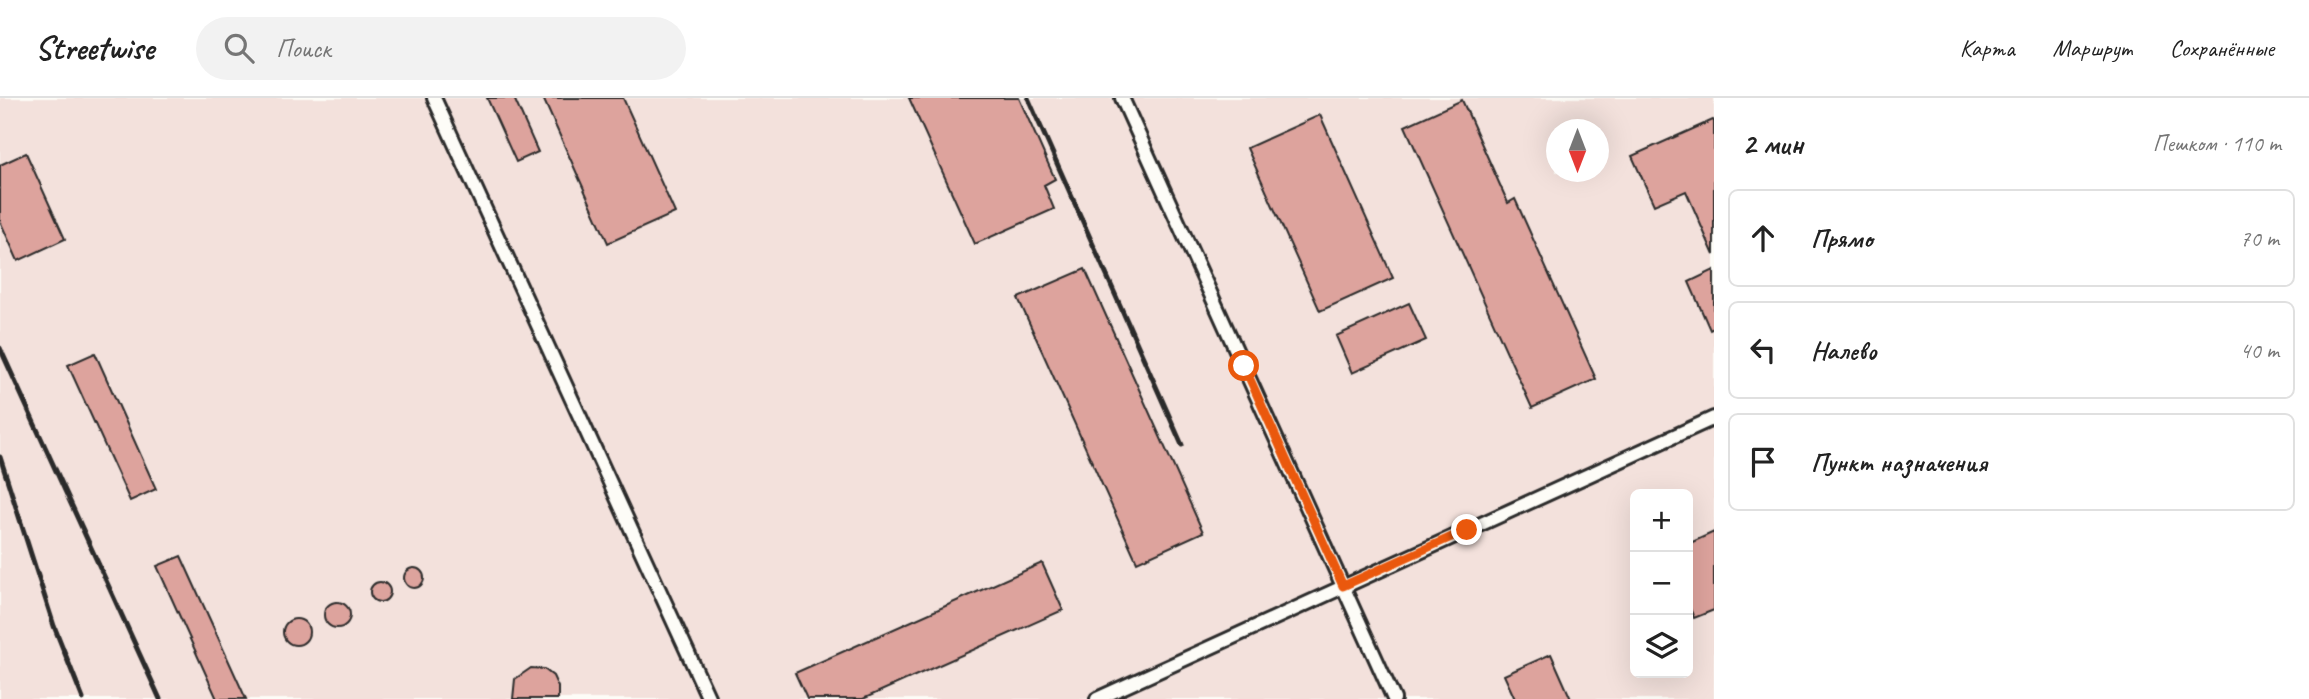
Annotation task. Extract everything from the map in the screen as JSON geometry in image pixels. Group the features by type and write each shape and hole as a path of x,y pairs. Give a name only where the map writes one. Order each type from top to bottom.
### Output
{"lane":[{"path":"434,98 709,699"},
{"path":"1122,98 1394,699"},
{"path":"1097,699 1714,418"}],"shaded area":[{"path":"0,98 1714,98 1714,699 0,699"}],"building":[{"path":"487,98 514,98 538,152 516,162"},
{"path":"543,98 623,98 675,213 608,243"},
{"path":"909,98 1019,98 1055,179 1044,185 1054,209 975,244"},
{"path":"1462,100 1508,203 1515,199 1596,379 1532,408 1405,126"},
{"path":"1320,115 1393,278 1320,311 1247,148"},
{"path":"1713,120 1714,255 1686,191 1654,205 1632,156"},
{"path":"26,153 65,239 18,261 0,221 0,165"},
{"path":"1085,269 1203,532 1137,562 1018,298"},
{"path":"1714,270 1714,328 1710,330 1689,282"},
{"path":"1409,303 1426,340 1352,373 1336,336"},
{"path":"95,353 156,489 130,501 68,365"},
{"path":"1714,532 1714,610 1694,618 1693,616 1693,542"},
{"path":"181,556 246,699 217,699 157,566"},
{"path":"1042,563 1063,610 863,699 807,699 795,673"},
{"path":"414,568 421,571 424,578 421,585 414,588 407,585 404,578 407,571"},
{"path":"380,582 387,585 390,592 387,599 380,602 373,599 370,592 373,585"},
{"path":"337,602 346,606 350,615 346,624 337,628 328,624 324,615 328,606"},
{"path":"296,619 305,623 309,632 305,641 296,645 287,641 283,632 287,623"},
{"path":"1551,654 1571,699 1515,699 1504,675"},
{"path":"531,668 544,669 553,676 558,687 558,699 513,699 515,679"}],"railway":[{"path":"1028,98 1182,445"},
{"path":"0,348 160,699"},
{"path":"0,457 54,626 83,699"}],"route":[{"path":"1244,366 1343,586 1467,530"}]}
